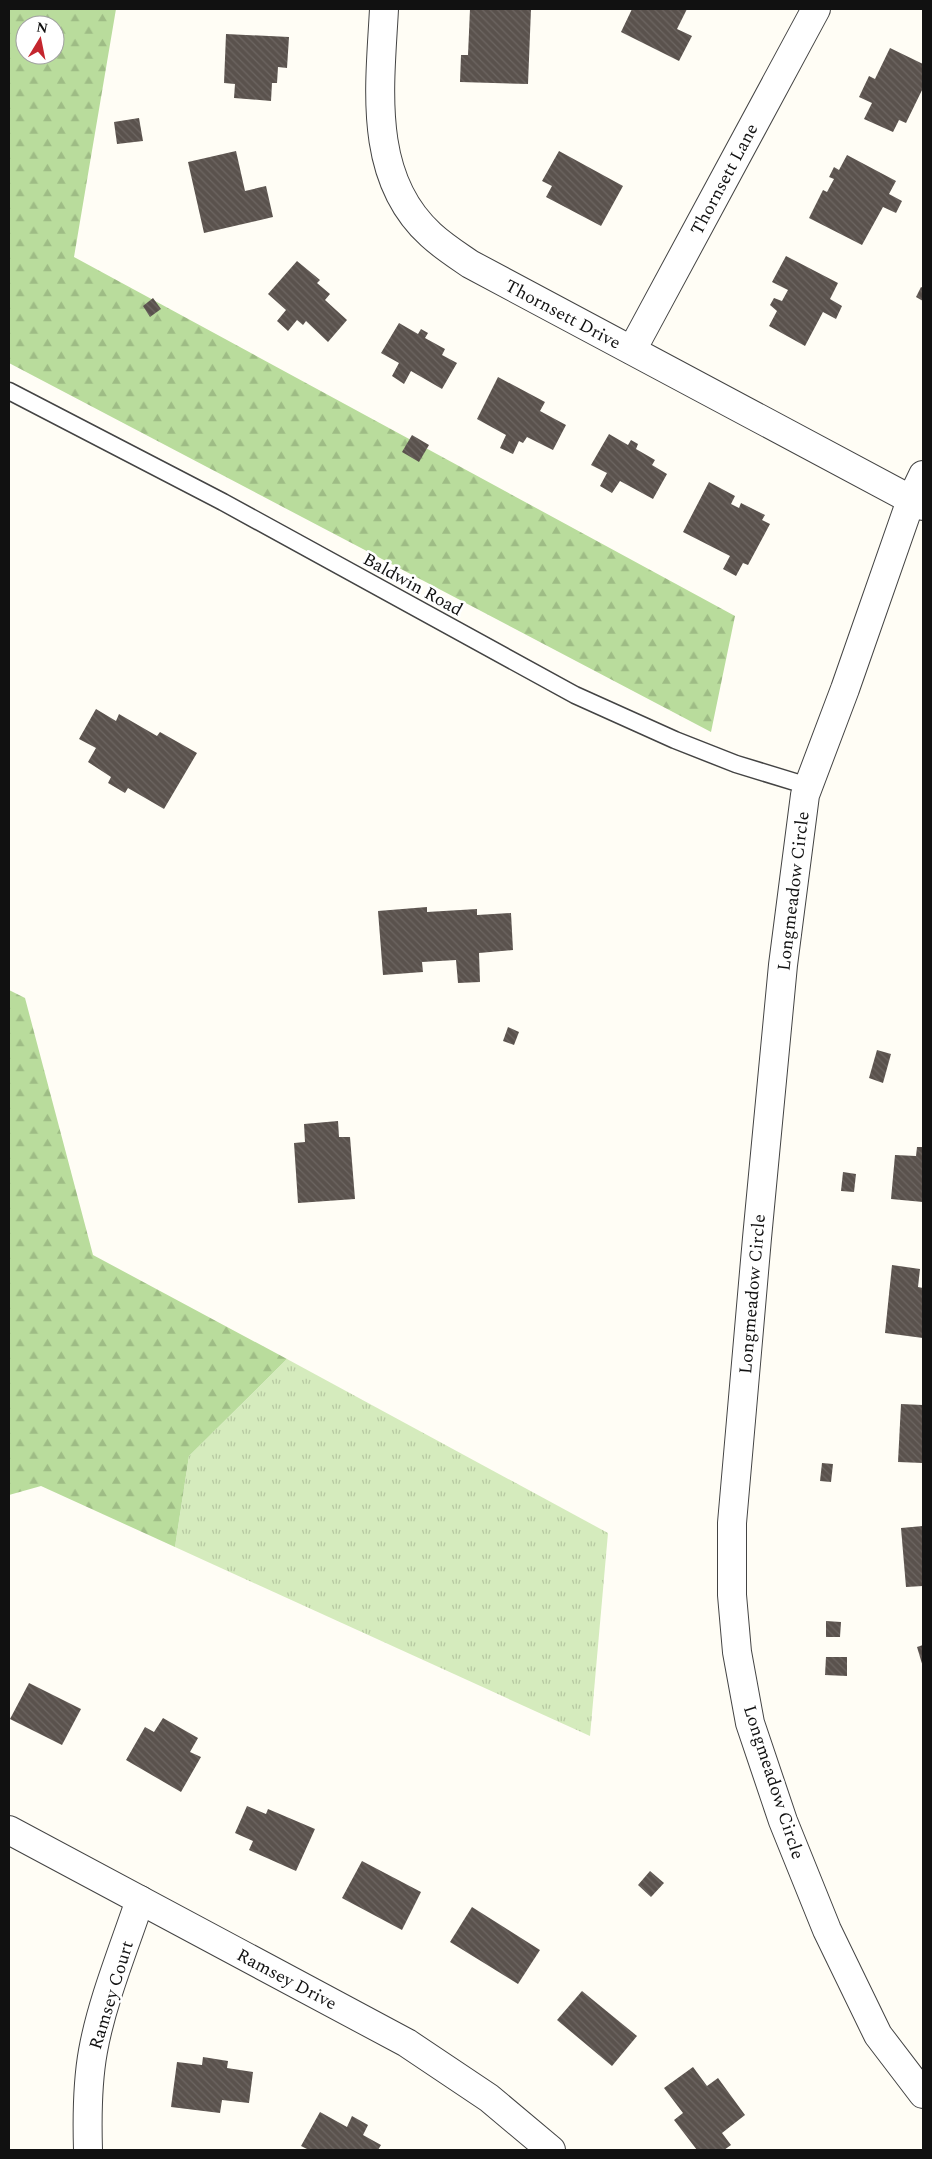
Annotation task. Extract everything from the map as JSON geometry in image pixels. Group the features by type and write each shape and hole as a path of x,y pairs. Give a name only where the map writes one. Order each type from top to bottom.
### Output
{"street":[{"name":"Thornsett Drive","path":"384,9 379,110 384,149 392,178 407,207 430,234 470,264 917,503"},
{"name":"Thornsett Lane","path":"632,350 816,9"},
{"name":"Longmeadow Circle","path":"923,475 917,503 805,795 783,965 733,1513 732,1594 737,1652 750,1723 783,1822 827,1930 878,2035 923,2094"},
{"name":"Ramsey Drive","path":"9,1830 407,2043 489,2098 551,2150"},
{"name":"Ramsey Court","path":"88,2150 87,2110 93,2052 98,2029 140,1900"}],"lane":[{"name":"Baldwin Road","path":"9,391 223,502 575,695 675,740 736,764 808,786"}],"green space":[{"path":"9,9 116,9 74,257 735,616 711,732 9,363"},
{"path":"9,990 25,998 93,1255 287,1359 189,1456 175,1547 41,1486 9,1495"},
{"path":"287,1359 608,1533 590,1736 175,1547 189,1456"}],"building":[{"path":"470,9 531,9 528,84 460,82 461,55 468,55"},
{"path":"632,9 687,9 677,29 692,36 679,61 621,32"},
{"path":"226,34 289,37 287,68 278,67 277,83 272,83 271,101 234,98 235,84 224,83"},
{"path":"890,48 923,64 923,88 906,123 899,120 893,132 864,119 872,103 859,97 869,76 875,79"},
{"path":"139,118 143,141 117,144 114,122"},
{"path":"236,151 245,191 266,186 273,217 204,233 188,162"},
{"path":"559,151 623,186 601,226 546,197 552,186 542,181"},
{"path":"847,155 896,181 889,194 902,201 896,213 883,207 862,245 809,218 823,190 827,192 834,179 829,177 834,167 839,170"},
{"path":"786,256 838,283 830,299 842,306 836,319 823,312 805,346 769,326 777,311 770,305 774,298 782,301 788,290 772,282"},
{"path":"297,261 320,280 317,283 330,294 325,300 347,320 328,342 306,321 303,325 297,320 288,331 277,321 286,310 268,294"},
{"path":"921,287 923,288 923,301 916,297"},
{"path":"153,298 161,309 150,317 143,306"},
{"path":"399,323 418,334 421,329 428,333 425,338 445,349 442,355 457,363 442,389 411,371 404,384 392,376 399,363 381,353"},
{"path":"498,377 545,402 540,411 566,425 553,450 527,437 523,443 519,441 513,454 500,448 506,435 477,419"},
{"path":"609,434 628,445 631,440 638,444 636,449 655,460 652,465 667,474 653,499 620,481 612,493 600,486 607,473 591,465"},
{"path":"412,435 429,445 419,462 402,452"},
{"path":"709,482 735,496 731,504 739,508 741,503 765,515 762,520 770,524 748,565 743,563 736,576 723,569 730,556 683,532"},
{"path":"96,709 116,721 119,714 157,736 160,732 197,753 164,809 128,788 125,793 108,783 111,777 88,762 96,748 79,739"},
{"path":"427,907 427,912 477,909 477,915 511,913 513,950 479,953 480,982 458,983 456,960 422,962 423,972 383,975 378,911"},
{"path":"508,1027 519,1032 514,1045 503,1041"},
{"path":"877,1050 891,1054 883,1083 869,1078"},
{"path":"338,1121 339,1137 350,1137 355,1199 298,1203 294,1143 305,1142 304,1124"},
{"path":"917,1147 923,1147 923,1202 891,1199 895,1155 916,1156"},
{"path":"843,1172 856,1174 854,1192 841,1191"},
{"path":"892,1265 920,1269 918,1287 923,1288 923,1338 885,1333"},
{"path":"901,1404 923,1405 923,1463 898,1462"},
{"path":"822,1463 833,1464 831,1482 820,1481"},
{"path":"923,1526 923,1586 906,1587 901,1528"},
{"path":"826,1621 841,1622 840,1637 826,1637"},
{"path":"923,1645 923,1667 917,1647"},
{"path":"826,1657 847,1657 847,1676 825,1675"},
{"path":"29,1683 81,1709 62,1745 10,1719"},
{"path":"163,1718 198,1738 190,1752 201,1757 181,1792 126,1760 145,1727 154,1732"},
{"path":"247,1806 266,1814 268,1809 315,1829 296,1871 249,1850 253,1841 235,1833"},
{"path":"362,1861 421,1892 402,1930 342,1898"},
{"path":"650,1871 664,1883 651,1897 638,1885"},
{"path":"472,1907 540,1950 518,1984 450,1942"},
{"path":"582,1991 637,2036 612,2066 557,2020"},
{"path":"203,2057 228,2061 227,2068 253,2072 249,2103 222,2100 220,2113 171,2107 177,2062 202,2065"},
{"path":"693,2067 707,2086 718,2078 745,2115 722,2133 731,2145 724,2150 697,2150 674,2120 683,2113 664,2088"},
{"path":"320,2112 347,2127 352,2116 368,2125 363,2135 381,2145 378,2150 309,2150 301,2146"}]}
